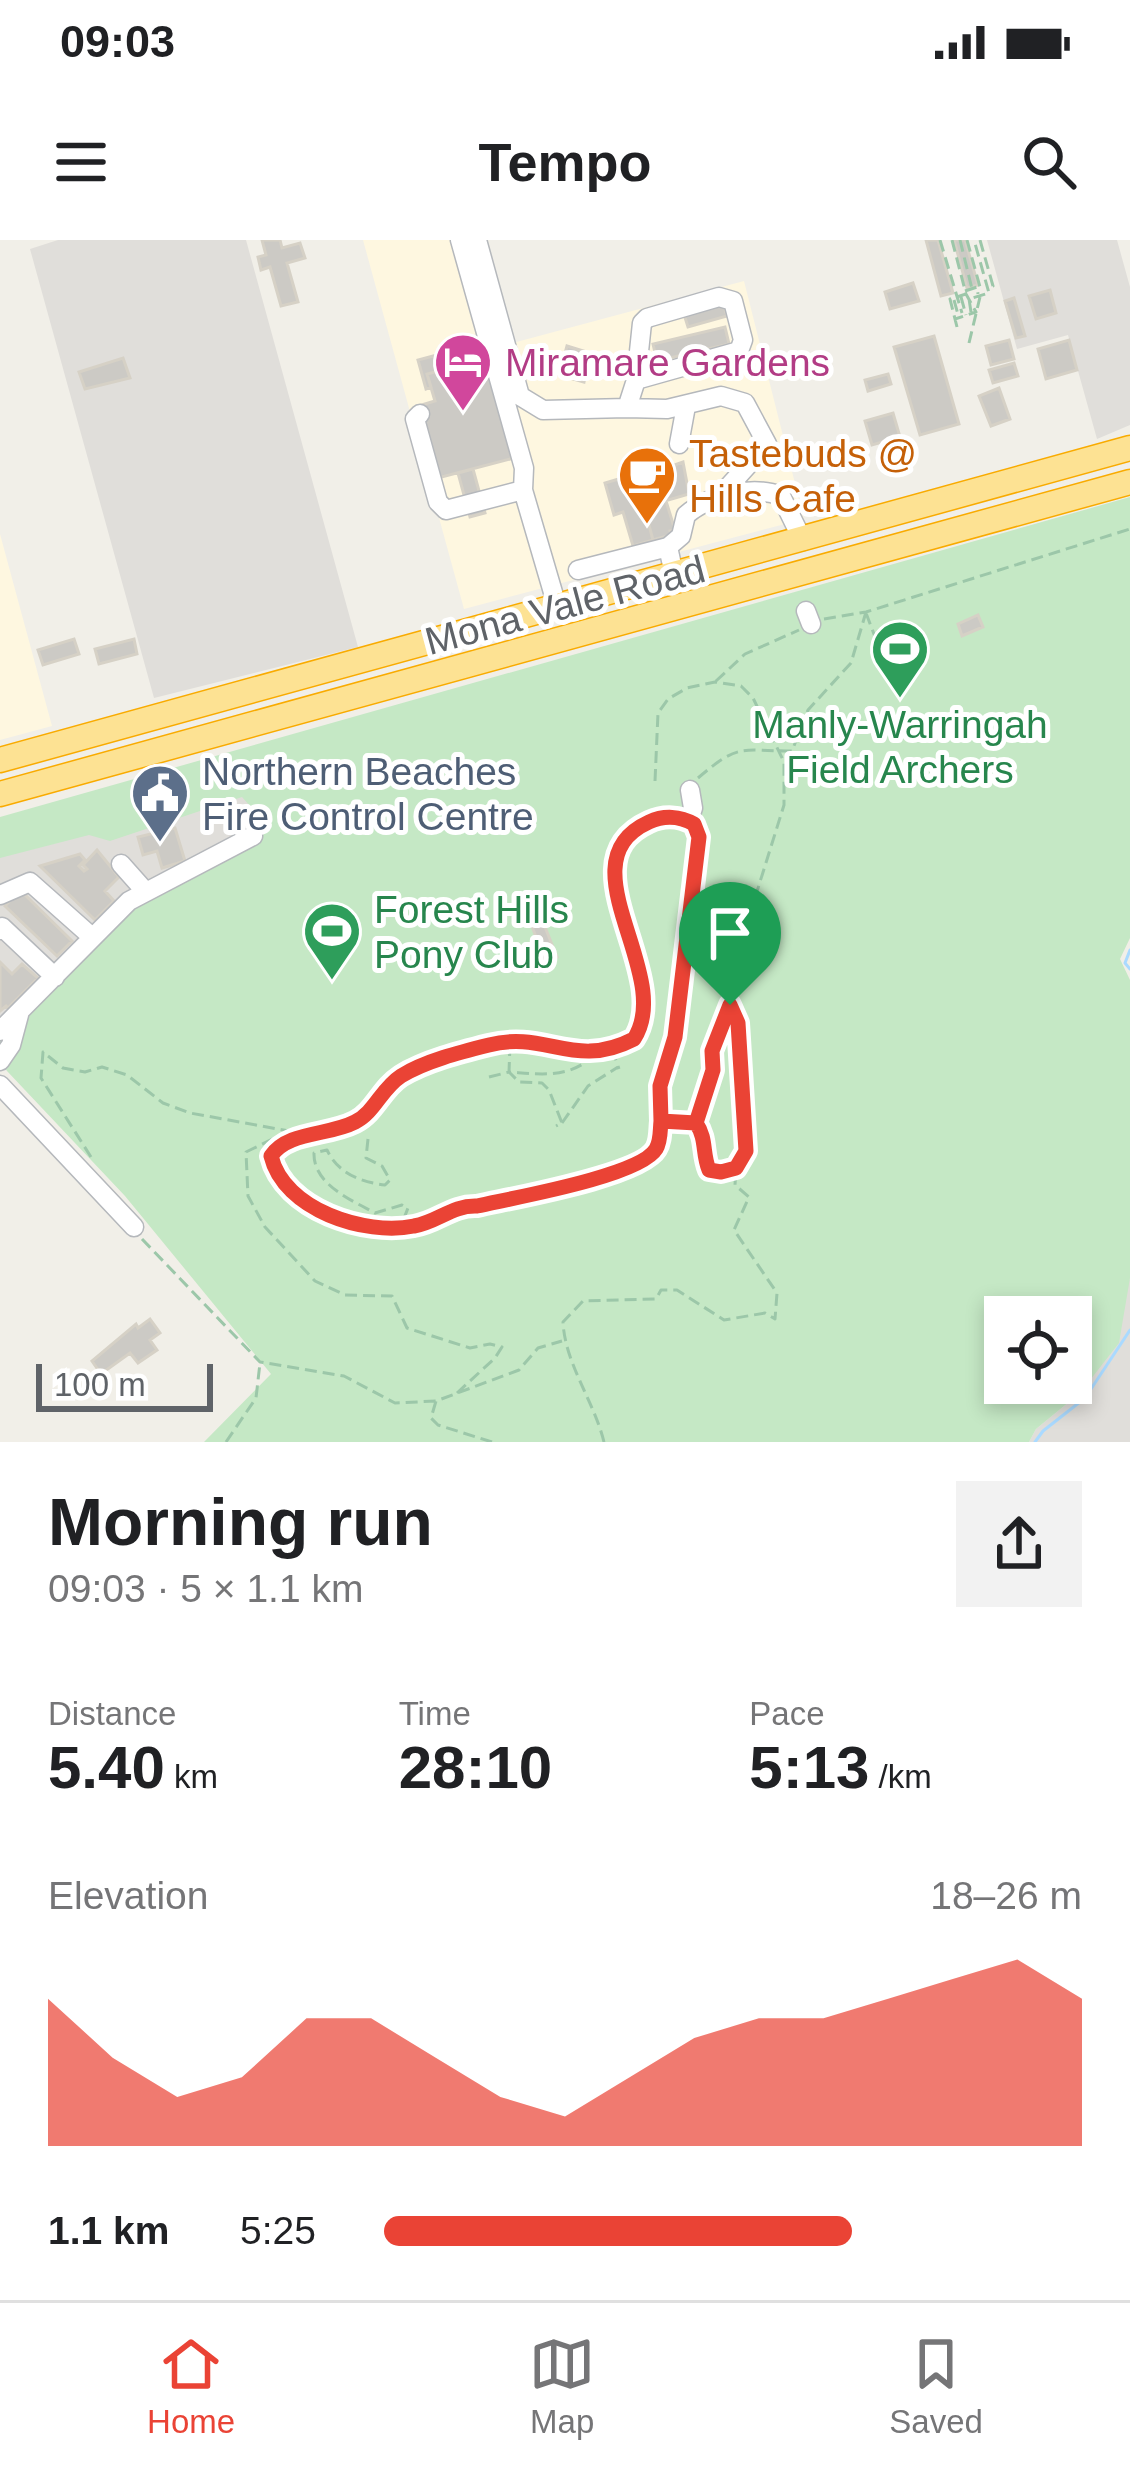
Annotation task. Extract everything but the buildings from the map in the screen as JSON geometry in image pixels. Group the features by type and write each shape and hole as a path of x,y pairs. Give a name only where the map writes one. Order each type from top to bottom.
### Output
{"highway":[{"name":"Mona Vale Road","path":"0,760 1130,448"},
{"name":"Mona Vale Road","path":"0,794 1130,482"}],"street":[{"path":"466,241 520,396 543,410 693,403 721,396 745,403 766,444 728,486 686,514 681,536 668,547 578,571"},
{"path":"466,241 524,468 524,490 557,606"},
{"path":"627,408 636,380 640,328 647,318 719,297 733,301 742,348 636,380"},
{"path":"679,444 693,403 689,363"},
{"path":"420,414 415,419 438,502 446,510 524,490"},
{"path":"720,490 781,496 803,541"},
{"path":"668,547 674,574"},
{"path":"687,786 693,808 689,820"},
{"path":"0,1031 92,937 145,891 253,836"},
{"path":"194,838 202,860"},
{"path":"122,864 145,891"},
{"path":"0,895 30,881 92,937"},
{"path":"1,927 55,977"},
{"path":"0,1061 21,1011"},
{"path":"0,1084 134,1228"}],"path":[{"path":"940,240 965,316"},
{"path":"952,240 965,316"},
{"path":"970,240 972,289"},
{"path":"970,240 993,286 980,287 970,240"},
{"path":"962,296 977,287 980,296"},
{"path":"969,344 977,324 950,299 980,296 989,293 987,287"},
{"path":"957,327 980,296"},
{"path":"715,682 745,654 809,618 866,612 1130,529"},
{"path":"866,612 890,674"},
{"path":"687,786 723,757 757,747 792,752 808,710 851,663 866,612"},
{"path":"604,1442 564,1341 563,1322 583,1301 656,1299 661,1290 677,1290 724,1320 765,1313 776,1319 777,1293 734,1230 748,1197 735,1185 736,1168 746,1151 738,1023 725,994 784,805 784,762 753,698 741,686 715,682 687,688 668,699 658,713 655,781"},
{"path":"676,817 689,820 698,833 698,853 675,1037 661,1082 656,1151 645,1161 603,1178 477,1206 457,1206 424,1224 378,1228 327,1213 281,1182 271,1156 279,1144 352,1124 369,1113 401,1076 494,1043 557,1046 585,1055 612,1049 634,1039 646,1008 613,880 615,857 648,822 676,817"},
{"path":"696,1123 713,1070 712,1051 730,1005"},
{"path":"510,1042 509,1072 519,1082 542,1083 549,1090 559,1125 588,1086 619,1068 612,1049"},
{"path":"93,1161 41,1078 44,1052 63,1068 85,1072 102,1066 127,1075 163,1103 190,1113 289,1131"},
{"path":"489,1077 572,1071 597,1052"},
{"path":"654,1084 661,1082"},
{"path":"661,1121 696,1123"},
{"path":"696,1123 709,1170 736,1168"},
{"path":"322,1132 308,1127 289,1131 246,1152 248,1196 266,1227 315,1281 345,1295 392,1296 407,1328 470,1348 502,1347 457,1393"},
{"path":"368,1139 366,1158 387,1173 390,1180 385,1185 354,1177 333,1163 327,1150 314,1153 315,1168 329,1185 375,1214 402,1205 408,1208 400,1228"},
{"path":"134,1228 260,1361 344,1376 395,1402 436,1401 519,1370 538,1348 564,1341"},
{"path":"226,1442 256,1398 260,1361"},
{"path":"436,1401 431,1418 438,1425 492,1442"}],"shaded area":[{"path":"58,240 246,240 358,647 154,698 30,249"},
{"path":"363,240 469,240 498,347 744,281 804,519 464,609"},
{"path":"987,240 1117,240 1130,287 1130,425 1097,439 1068,335 1017,349"},
{"path":"0,534 52,726 0,740"},
{"path":"238,759 255,825 121,896 0,1019 0,824"},
{"path":"1130,1278 1130,1442 1029,1442 1036,1429 1067,1404 1092,1404 1092,1365"}],"green space":[{"path":"1130,497 1130,938 1120,959 1130,980 1130,1278 1119,1343 1092,1378 1092,1296 984,1296 984,1404 1067,1404 1036,1429 1029,1442 204,1442 271,1374 125,1196 7,1071 0,1061 0,1019 121,896 254,825 250,806 242,797 110,841 89,835 0,858 0,817"}],"waterway":[{"path":"1130,950 1125,963 1130,969"},
{"path":"1035,1442 1085,1398 1130,1330"}],"place":[{"name":"Miramare Gardens","path":"463,413"},
{"name":"Tastebuds @ Hills Cafe","path":"647,526"},
{"name":"Manly-Warringah Field Archers","path":"900,700"},
{"name":"Northern Beaches Fire Control Centre","path":"160,844"},
{"name":"Forest Hills Pony Club","path":"332,982"}],"route":[{"path":"730,1005 712,1051 706,1102 696,1123 683,1120 661,1121 656,1151 645,1161 603,1178 477,1206 457,1206 412,1227 378,1228 327,1213 297,1195 274,1171 271,1156 279,1144 352,1124 369,1113 401,1076 451,1057 494,1043 533,1042 585,1055 634,1039 643,1022 645,998 612,872 618,850 654,820 684,818 694,824 699,837 675,1037 660,1086 661,1121 696,1123 705,1142 702,1154 709,1170 721,1172 736,1168 746,1151 738,1023 730,1005"}]}
